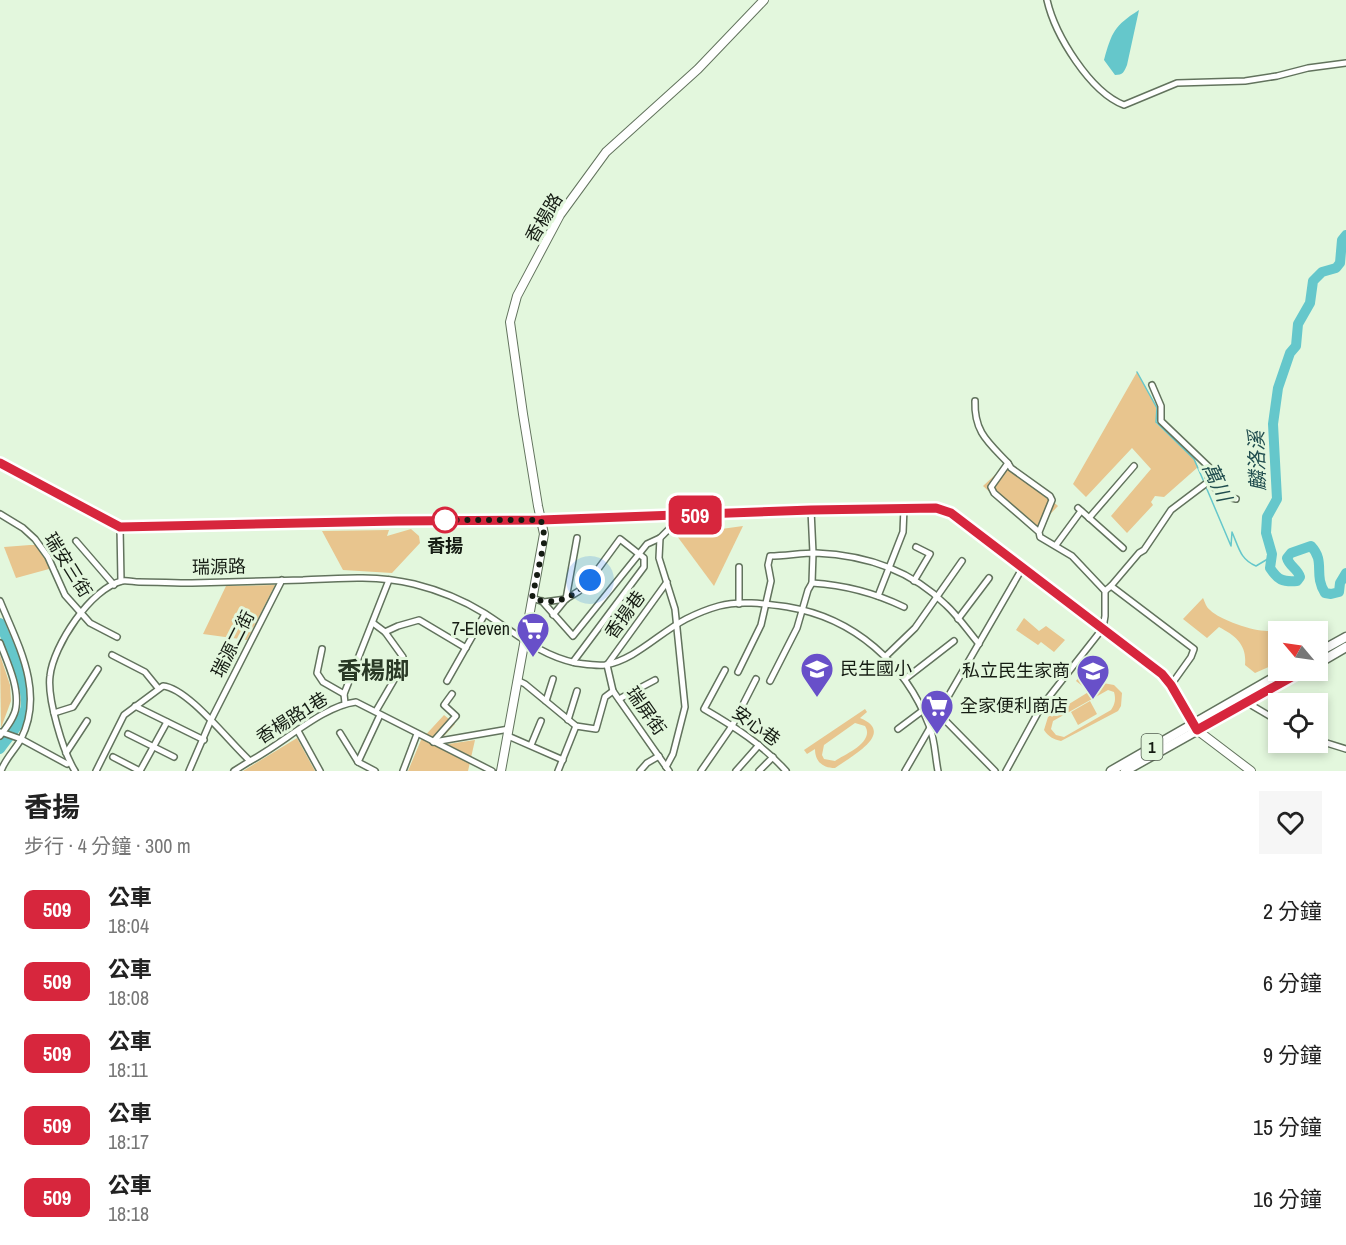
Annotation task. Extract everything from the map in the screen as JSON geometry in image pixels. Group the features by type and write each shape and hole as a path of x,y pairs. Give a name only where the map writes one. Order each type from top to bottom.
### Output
{"main road":[{"path":"1328,647 1346,637"},
{"path":"1328,658 1346,647"},
{"name":"1","path":"1244,700 1271,681"},
{"name":"1","path":"1111,771 1283,681"},
{"name":"1","path":"1125,771 1195,727"}],"street":[{"name":"香楊路","path":"541,520 510,322 517,296 560,215 606,152 698,69 764,0"},
{"path":"1047,3 1064,40 1095,85 1112,101 1125,105 1176,83 1245,81 1346,63"},
{"path":"1105,591 1144,550 1171,510 1208,482 1209,467 1161,421 1161,406 1152,385"},
{"path":"975,401 975,418 990,446 1011,468 1050,496 1052,500 1039,534"},
{"path":"0,463 120,527 541,520 811,510 944,509 1162,674 1171,685 1195,727 1251,771"},
{"path":"1006,771 1041,707 1103,628 1105,616 1105,591 1072,556 1039,534 994,493 991,487 1008,463"},
{"path":"1089,518 1134,466"},
{"path":"1208,482 1224,496 1236,499"},
{"path":"878,596 903,532 904,508"},
{"path":"770,681 797,628 812,583 811,510"},
{"path":"1056,545 1079,510 1123,548"},
{"name":"瑞安三街","path":"0,514 23,528 34,539 53,566 65,595 90,623 117,637"},
{"path":"542,601 573,636 638,553 647,544 660,538 683,515"},
{"path":"501,771 544,543 541,520"},
{"path":"75,771 66,753 54,713 50,676 62,641 80,612 103,591 121,581 120,527"},
{"path":"566,599 577,538"},
{"name":"香揚巷","path":"660,538 659,558 671,592 678,624 685,707 674,754 668,769"},
{"path":"553,615 566,599 590,580 620,539 638,553"},
{"path":"76,541 114,585"},
{"path":"914,581 930,554 916,547"},
{"name":"香揚巷","path":"573,662 644,567 644,558 638,553"},
{"path":"738,672 761,625 771,581 768,565 770,556 813,553 857,557 890,567 937,597 979,644"},
{"path":"886,656 915,628 962,561"},
{"path":"739,567 739,604"},
{"path":"905,771 1023,567"},
{"name":"瑞源路","path":"121,581 189,583 368,577 411,583 462,601 525,642"},
{"path":"958,619 989,578"},
{"name":"瑞源二街","path":"211,720 282,580"},
{"path":"345,703 345,694 389,580"},
{"name":"香揚巷","path":"607,665 667,582"},
{"path":"812,583 832,585 878,596 904,607"},
{"path":"1111,586 1194,649 1171,685"},
{"path":"532,598 542,601 566,599"},
{"path":"0,601 29,674 31,691 29,719 21,739 3,764 1,771"},
{"name":"香揚巷","path":"525,642 543,652 573,662 607,665 637,651 687,618 721,605 765,603 802,609 839,622 886,656 917,697 930,728 938,771"},
{"path":"447,681 485,614"},
{"path":"385,632 419,620 466,648"},
{"path":"358,762 378,713 401,668 403,657 385,632 373,623"},
{"path":"905,679 954,641"},
{"path":"0,643 13,678 16,707 1,733 21,739 67,764"},
{"path":"322,649 317,673 323,682 345,694"},
{"path":"96,771 124,715 158,688 145,672 112,655"},
{"name":"瑞屏街","path":"607,665 613,691 668,769"},
{"path":"54,713 73,707 98,669"},
{"name":"安心巷","path":"725,670 704,709 759,745 786,771"},
{"path":"546,701 553,679"},
{"path":"701,771 732,726 756,679"},
{"path":"517,680 576,726 596,729 605,697 613,691"},
{"path":"619,699 655,680"},
{"name":"香楊路1巷","path":"158,688 171,686 211,720 235,748 250,761 315,718 345,703 356,702 433,742"},
{"path":"568,720 577,691"},
{"path":"433,742 456,716 444,705 452,694"},
{"path":"1244,700 1268,715"},
{"path":"135,706 204,740"},
{"path":"898,729 922,711"},
{"path":"939,714 995,771"},
{"path":"189,771 211,720"},
{"path":"66,753 87,721"},
{"path":"531,745 541,721"},
{"path":"113,757 140,771 167,722"},
{"path":"558,771 576,726"},
{"path":"298,731 320,771"},
{"path":"340,733 358,762 375,771"},
{"path":"433,742 509,733 563,760"},
{"path":"128,734 174,757"},
{"path":"403,771 417,734"},
{"path":"433,742 492,771"},
{"path":"1328,743 1346,749"},
{"path":"736,771 759,745"},
{"path":"640,771 647,763 659,756"},
{"path":"759,771 773,757"},
{"path":"234,771 250,761"}],"shaded area":[{"path":"1137,372 1157,408 1156,423 1194,459 1198,467 1164,497 1155,496 1151,502 1153,505 1127,533 1111,516 1151,469 1132,448 1086,497 1073,484"},
{"path":"1009,462 1058,506 1034,531 983,486"},
{"path":"743,526 714,586 677,536 678,535"},
{"path":"411,529 419,536 420,543 392,573 343,570 322,531 389,530 387,536"},
{"path":"61,545 49,569 16,578 4,547"},
{"path":"275,585 247,640 203,634 226,586"},
{"path":"1203,598 1208,607 1221,618 1254,629 1268,631 1268,667 1255,673 1245,665 1242,647 1231,634 1219,627 1207,638 1183,619"},
{"path":"1024,618 1039,631 1046,626 1065,640 1054,652 1041,642 1038,645 1016,630"},
{"path":"0,655 10,685 11,701 1,728"},
{"path":"1088,665 1097,671 1085,688 1076,681"},
{"path":"1103,683 1114,685 1122,693 1121,706 1118,711 1061,741 1051,737 1044,730 1048,717","holes":["1108,690 1114,692 1115,701 1111,710 1064,737 1056,735 1051,729 1053,721"]},
{"path":"1090,701 1097,714 1078,725 1071,712"},
{"path":"865,709 867,712 860,718 870,724 874,731 872,738 859,751 835,768 826,767 820,763 815,749 807,754 804,750","holes":["855,723 865,726 866,737 858,747 835,761 824,759 822,755 824,745"]},
{"path":"444,715 455,724 435,746 475,740 468,771 408,771 421,740"},
{"path":"297,738 315,771 243,771"}],"water":[{"path":"1139,10 1127,65 1123,73 1115,75 1104,60 1109,43 1119,25"}],"waterway":[{"name":"麟洛溪","path":"1346,235 1342,240 1340,263 1336,268 1322,272 1313,281 1310,303 1298,324 1296,346 1290,353 1278,388 1273,424 1277,499 1267,517 1266,533 1272,554 1270,568 1281,579 1297,581 1299,574 1287,558 1291,553 1311,546 1318,557 1320,580 1325,593 1339,592 1340,583 1346,573"},
{"name":"萬川","path":"1137,372 1157,408 1156,422 1194,459 1204,482"},
{"name":"萬川","path":"1206,487 1231,546 1232,532 1246,560 1256,566 1271,557"},
{"path":"0,623 20,674 26,704 20,722 0,749"}],"bus line":[{"name":"509","path":"0,463 120,527 541,520 811,510 944,509 1162,674 1171,685 1197,730 1284,681"}],"place":[{"name":"香揚","path":"445,520"},
{"name":"7-Eleven","path":"533,658"},
{"name":"民生國小","path":"817,698"},
{"name":"私立民生家商","path":"1093,700"},
{"name":"全家便利商店","path":"937,735"}],"district":[{"name":"香楊脚","path":"373,671"}],"route":[{"path":"445,520 440,520 541,520 544,543 532,598 544,602 566,599 590,580"}]}
